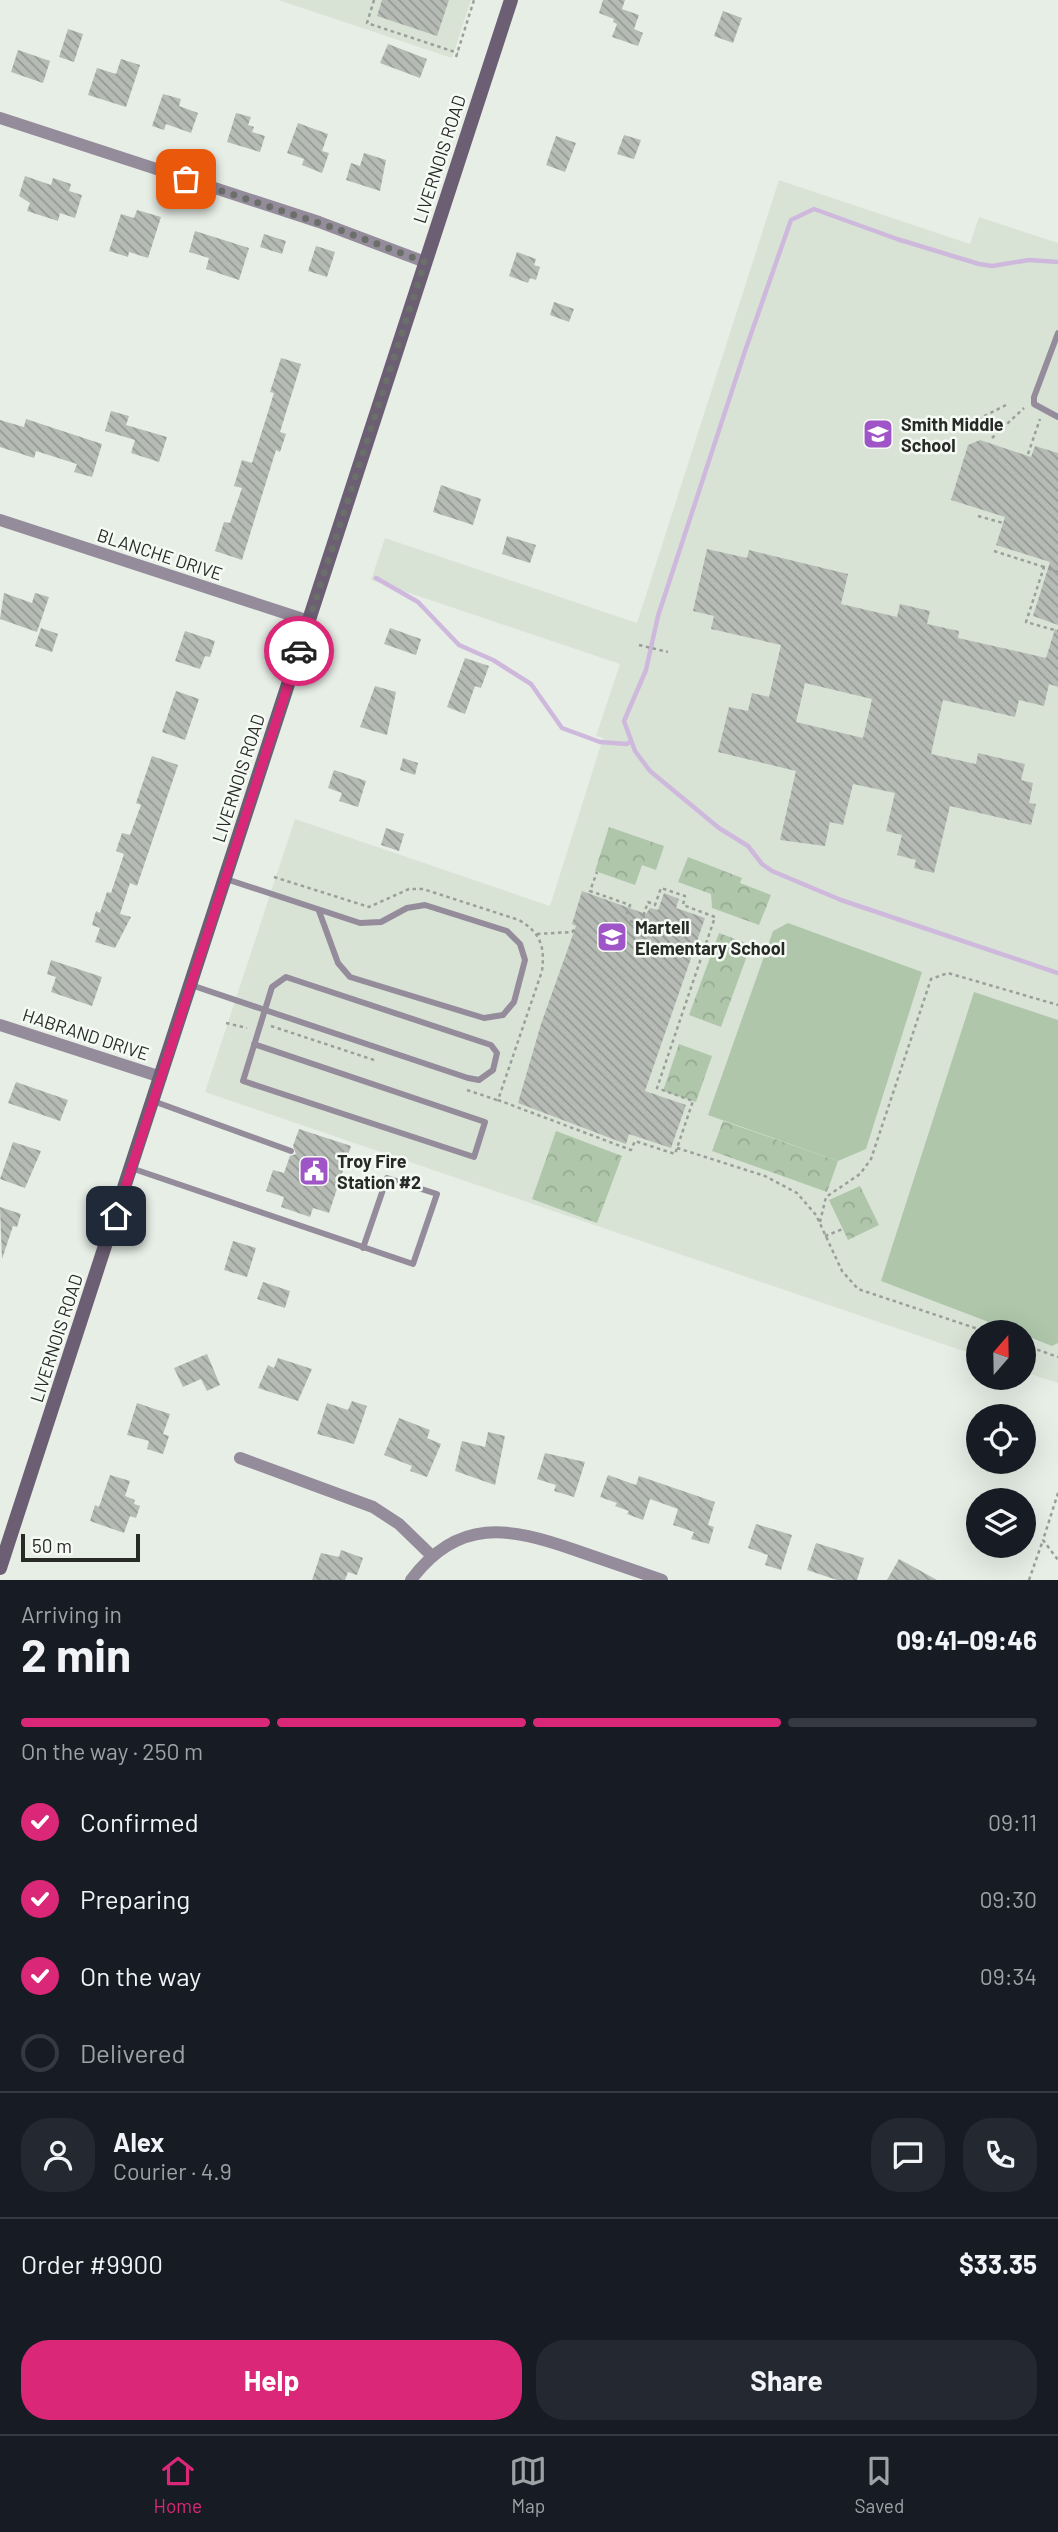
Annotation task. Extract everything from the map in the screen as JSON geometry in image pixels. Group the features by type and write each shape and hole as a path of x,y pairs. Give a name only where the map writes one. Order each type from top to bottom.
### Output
{"main road":[{"name":"LIVERNOIS ROAD","path":"0,1568 6,1532 131,1168 511,0"}],"street":[{"path":"0,118 329,226 425,262"},
{"name":"BLANCHE DRIVE","path":"0,520 309,621"},
{"name":"HABRAND DRIVE","path":"0,1025 160,1077"},
{"path":"240,1458 373,1507 399,1524 432,1556"},
{"path":"411,1580 432,1556 464,1536 498,1531 519,1532 663,1580"}],"lane":[{"path":"1058,333 1034,397 1034,404 1058,417"},
{"path":"226,879 360,923 381,922 407,908 425,905 507,931 520,944 525,960 514,1002 503,1015 484,1018 350,977 338,963 319,911"},
{"path":"191,985 265,1010 468,1078 487,1077 496,1061 497,1053 491,1045 286,977 272,987 265,1010 254,1044 243,1081 474,1157 485,1122 254,1044"},
{"path":"153,1101 291,1151"},
{"path":"131,1168 363,1248 413,1264 437,1194 387,1178 363,1248"}],"path":[{"path":"374,0 367,23 458,52"},
{"path":"456,57 474,0"},
{"path":"953,432 1008,404"},
{"path":"992,438 1016,419"},
{"path":"1028,454 1037,427"},
{"path":"978,516 1003,523"},
{"path":"994,551 1058,572"},
{"path":"1044,567 1026,622 1058,631"},
{"path":"639,645 668,652"},
{"path":"274,877 369,908 409,889 423,889 519,920 537,934 544,951 542,971 498,1100 631,1150 635,1141 675,1154 693,1101 657,1088 715,917 683,905 685,896 661,888 655,905 648,902 640,925 625,919 630,905 590,891 597,872"},
{"path":"537,934 572,932 575,929"},
{"path":"820,1222 826,1197 860,1174 870,1159 931,979 948,973 1058,1005"},
{"path":"226,1023 249,1028"},
{"path":"677,1149 784,1184 807,1202 820,1222 842,1270 858,1289 966,1325"},
{"path":"825,1236 843,1228"},
{"path":"1036,1349 1058,1357"},
{"path":"1029,1580 1058,1493"},
{"path":"1043,1540 1058,1560"}],"shaded area":[{"path":"278,0 471,0 452,58"},
{"path":"779,180 970,244 979,217 1058,243 1058,1383 1036,1376 1036,1320 966,1320 966,1352 205,1092 295,819 550,906 603,738 596,736 620,664 371,580 385,538 637,623"}],"green space":[{"path":"609,827 664,846 656,870 642,865 635,885 595,871"},
{"path":"688,857 742,878 740,883 771,895 759,925 712,908 711,894 678,882"},
{"path":"788,923 922,972 866,1149 838,1161 708,1115 773,931"},
{"path":"719,933 751,945 721,1027 689,1015"},
{"path":"974,992 1058,1020 1058,1343 1052,1346 1036,1340 1036,1320 983,1320 881,1281"},
{"path":"679,1044 712,1056 696,1102 663,1091"},
{"path":"723,1121 838,1161 827,1192 712,1151"},
{"path":"556,1131 622,1156 597,1223 532,1199"},
{"path":"860,1186 879,1225 848,1240 829,1200"}],"building":[{"path":"382,0 449,0 437,36 377,16"},
{"path":"603,0 625,0 622,9 639,15 634,29 643,33 638,46 612,37 617,24 613,22 614,19 599,13"},
{"path":"723,11 742,18 733,43 714,36"},
{"path":"68,29 83,34 74,62 59,57"},
{"path":"388,44 427,59 420,78 380,63"},
{"path":"18,50 50,61 43,83 11,72"},
{"path":"121,59 140,65 126,107 88,95 97,68 116,74"},
{"path":"163,94 181,99 179,106 198,113 191,133 166,124 164,130 152,126"},
{"path":"236,113 251,117 248,125 254,127 252,132 265,136 260,152 227,142"},
{"path":"298,123 328,134 322,151 329,153 322,173 302,165 304,159 287,153"},
{"path":"624,135 641,140 634,159 617,154"},
{"path":"556,136 576,143 565,172 546,165"},
{"path":"364,153 386,160 380,191 346,180 351,163 360,166"},
{"path":"25,176 51,185 53,178 71,184 69,191 82,195 75,218 60,213 58,221 27,211 30,203 19,196"},
{"path":"137,210 161,217 148,258 129,252 128,257 109,251 121,214 134,218"},
{"path":"195,231 249,248 239,280 206,269 209,258 189,252"},
{"path":"264,234 286,241 282,254 260,247"},
{"path":"316,246 335,252 327,277 308,271"},
{"path":"517,252 536,259 534,265 540,267 536,280 530,278 528,283 509,276"},
{"path":"554,302 574,309 569,322 550,315"},
{"path":"281,358 301,364 280,432 286,434 280,452 276,450 242,560 215,551 224,522 230,523 242,488 234,486 242,460 252,463 274,393 270,392"},
{"path":"111,411 129,416 126,425 167,437 159,462 131,453 135,440 105,431"},
{"path":"26,419 102,444 92,477 74,472 77,464 36,451 34,458 0,447 0,420 24,427"},
{"path":"980,440 1031,457 1035,446 1058,453 1058,625 1033,616 1050,562 996,545 1005,517 951,500 968,445"},
{"path":"441,485 481,499 473,525 433,512"},
{"path":"507,536 536,545 530,563 502,554"},
{"path":"707,549 747,558 749,550 848,574 841,604 897,617 900,604 930,611 927,624 959,631 958,638 1046,658 1055,629 1058,630 1058,687 1049,684 1044,706 1019,700 1015,717 943,700 931,754 976,764 978,753 1025,764 1021,780 1033,783 1029,803 1036,804 1031,825 950,806 934,873 914,868 916,860 897,855 902,835 886,831 895,793 853,784 843,825 830,822 825,846 780,840 796,771 718,752 729,707 748,711 752,693 769,697 781,645 711,629 714,616 693,611","holes":["805,683 872,699 863,738 796,722"]},
{"path":"4,593 32,603 35,593 49,597 37,632 0,619"},
{"path":"41,628 58,634 52,652 35,646"},
{"path":"390,628 421,639 416,655 384,644"},
{"path":"185,631 215,641 210,657 205,656 200,669 175,661"},
{"path":"465,658 489,666 481,688 475,686 465,714 447,707"},
{"path":"375,686 396,692 387,735 360,727"},
{"path":"176,691 199,699 185,740 162,732"},
{"path":"152,756 178,765 137,886 130,883 120,914 131,917 115,948 95,942 100,928 92,925 96,911 100,913 107,892 111,893 124,854 116,851 122,833 130,835 141,805 136,803"},
{"path":"403,758 418,763 415,775 400,770"},
{"path":"334,770 366,781 358,807 339,801 342,793 328,788"},
{"path":"386,828 404,834 399,851 381,845"},
{"path":"582,891 646,914 650,908 658,910 664,893 679,899 676,908 705,918 645,1091 686,1105 671,1148 629,1134 626,1144 518,1103 541,1024 576,926 572,924"},
{"path":"51,960 102,977 92,1006 51,992 56,977 47,974"},
{"path":"16,1082 68,1100 60,1121 8,1103"},
{"name":"Troy Fire Station #2","path":"299,1129 351,1146 329,1213 313,1208 310,1217 281,1207 284,1197 266,1191 273,1170 284,1173 290,1156 296,1154 293,1146"},
{"path":"13,1142 41,1151 25,1188 0,1179"},
{"path":"0,1207 21,1214 17,1227 13,1226 2,1259"},
{"path":"233,1241 256,1248 247,1277 224,1270"},
{"path":"263,1282 290,1291 285,1308 257,1299"},
{"path":"207,1354 220,1385 207,1391 201,1379 183,1387 174,1368"},
{"path":"278,1358 312,1369 298,1401 258,1388 268,1365 274,1368"},
{"path":"352,1401 367,1406 354,1444 317,1434 327,1403 348,1410"},
{"path":"137,1403 170,1414 163,1434 169,1436 163,1454 147,1449 149,1441 127,1435"},
{"path":"399,1418 430,1430 427,1438 441,1444 427,1477 410,1471 412,1466 384,1455"},
{"path":"488,1432 505,1436 495,1485 455,1471 462,1441 485,1447"},
{"path":"545,1453 585,1462 574,1497 554,1491 556,1485 537,1479"},
{"path":"110,1475 130,1481 125,1496 135,1500 134,1504 140,1506 136,1518 130,1516 124,1533 90,1521 95,1505 99,1507"},
{"path":"608,1475 636,1485 639,1476 715,1502 708,1525 714,1527 709,1544 691,1539 694,1532 673,1525 678,1509 650,1499 643,1520 627,1514 629,1511 615,1506 617,1503 600,1497"},
{"path":"756,1524 792,1535 781,1570 765,1565 768,1555 748,1548"},
{"path":"816,1543 864,1558 857,1580 837,1580 807,1570"},
{"path":"341,1550 363,1558 357,1575 348,1572 345,1580 312,1580 321,1553 339,1557"},
{"path":"899,1559 937,1580 887,1580"}],"waterway":[{"path":"1058,262 1029,260 992,266 979,264 897,239 814,209 791,220 658,616 646,670 624,721 635,751 650,771 719,828 748,846 762,864 772,871 841,900 1058,973"},
{"path":"376,578 418,602 459,645 493,660 531,684 562,728 600,742 627,744 631,741"}],"way so far":[{"path":"186,179 340,230 425,262 299,651"}],"place":[{"name":"Smith Middle School","path":"878,434"},
{"name":"Martell Elementary School","path":"612,937"},
{"name":"Troy Fire Station #2","path":"314,1171"}],"route":[{"path":"116,1216 299,651"}]}
